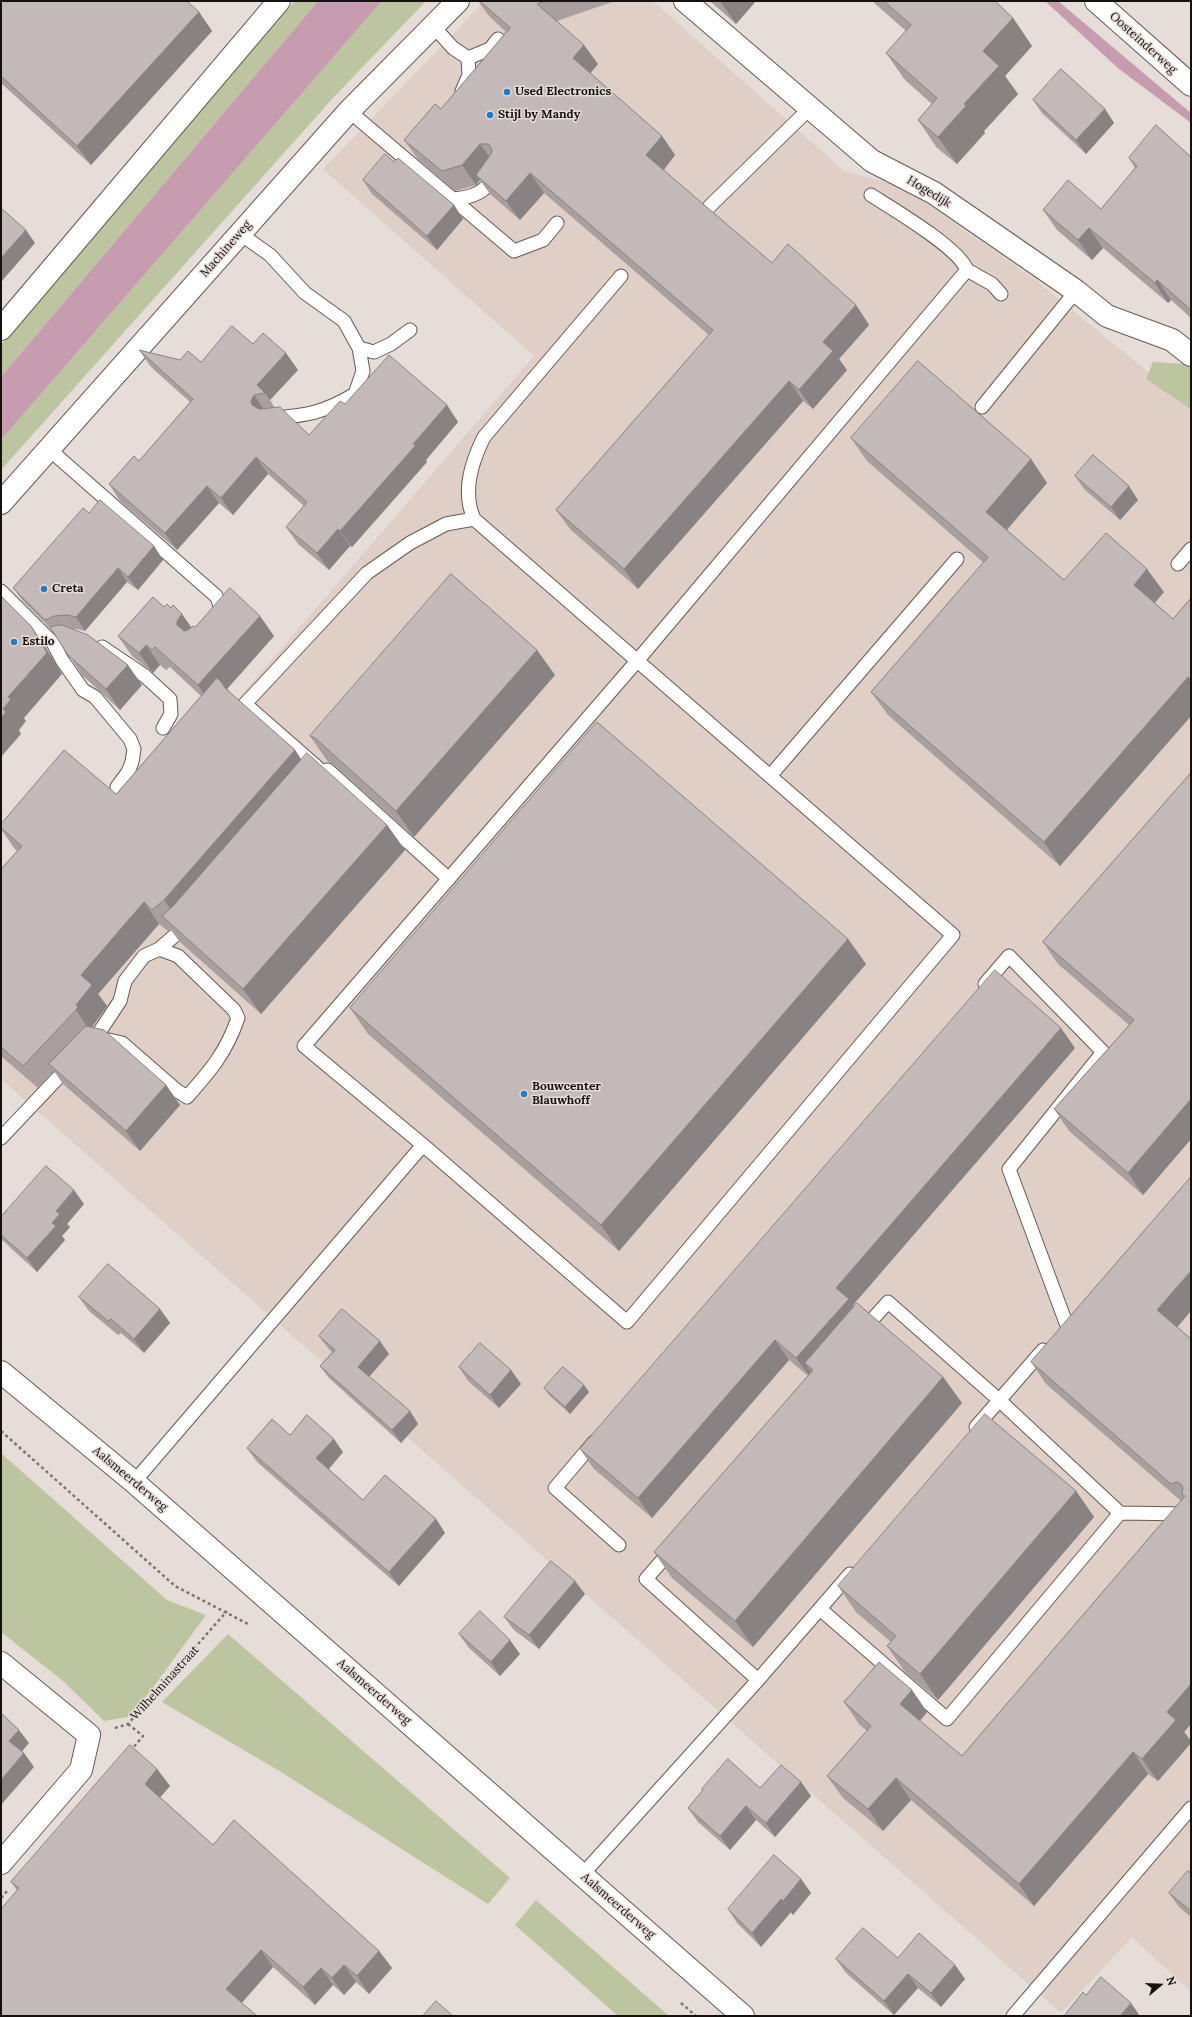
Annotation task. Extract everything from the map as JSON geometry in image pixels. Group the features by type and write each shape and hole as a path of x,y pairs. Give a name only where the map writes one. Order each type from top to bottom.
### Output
{"street":[{"path":"1,329 279,1"},
{"name":"Machineweg","path":"1,503 50,450 239,233 349,111 458,1"},
{"name":"Hogedijk","path":"685,1 872,160 934,193 1076,291 1107,316 1172,340 1191,355"},
{"name":"Oosteinderweg","path":"1096,1 1191,86"},
{"name":"Aalsmeerderweg","path":"2,1371 134,1482 743,2016"},
{"path":"1,1663 89,1735 81,1770 1,1862"}],"lane":[{"path":"434,26 453,48 468,58 470,75 465,87 453,102"},
{"path":"468,58 490,49 498,39"},
{"path":"709,207 810,108"},
{"path":"349,111 514,251 543,240 557,223"},
{"path":"454,199 466,198 480,193 490,184 498,170"},
{"path":"871,195 950,247 965,264 967,270 992,284 1001,294"},
{"path":"239,233 270,255 305,293 344,321 359,348 363,371 355,394 336,405 304,416 271,418"},
{"path":"621,276 484,437 472,462 469,506 474,519 637,661 953,935 627,1322 423,1145 304,1046 637,661 967,270"},
{"path":"982,407 1076,291"},
{"path":"359,348 374,352 391,344 410,330"},
{"path":"50,450 216,596 220,602 220,614 212,628"},
{"path":"321,771 245,704 367,573 410,543 446,524 474,519"},
{"path":"1178,564 1191,548"},
{"path":"770,776 957,559"},
{"path":"1,591 59,641 62,660 83,690 95,697 130,738 134,749 132,762 128,772 117,787"},
{"path":"94,641 145,676 170,699 171,714 163,728"},
{"path":"311,783 321,771 328,770 449,879"},
{"path":"1,1138 96,1038 120,1001 125,981 144,956 159,949 171,940 194,917"},
{"path":"96,1038 122,1043 186,1097 209,1073 230,1041 238,1018 234,1010 178,956 159,949"},
{"path":"978,992 1009,956 1103,1052 1009,1170 1066,1323"},
{"path":"134,1482 423,1145"},
{"path":"856,1338 888,1302 999,1400 1120,1513 1190,1514 1191,1512"},
{"path":"968,1436 1077,1311"},
{"path":"601,1433 555,1488 619,1545"},
{"path":"820,1609 947,1719 1120,1513"},
{"path":"682,1537 646,1579 758,1680"},
{"path":"582,1875 758,1680 860,1561"},
{"path":"1013,2016 1191,1808"}],"path":[{"path":"1,1431 175,1586 227,1611 252,1626"},
{"name":"Wilhelminastraat","path":"89,1735 128,1724 227,1611"},
{"path":"678,2000 696,2016"}],"shaded area":[{"path":"318,1 382,1 1,440 1,377"},
{"path":"485,1 653,1 844,171 903,187 1033,278 1191,407 1191,1992 1132,1937 1061,2013 1,1079 1,973 534,356 323,169"},
{"path":"1045,1 1058,1 1191,113 1191,123 1119,69"}],"green space":[{"path":"295,1 318,1 1,377 1,345 88,240"},
{"path":"382,1 426,1 333,98 1,470 1,440"},
{"path":"1153,362 1187,364 1191,366 1191,409 1146,379"},
{"path":"1,1453 167,1600 206,1615 149,1693 127,1717 104,1721 63,1681 1,1632"},
{"path":"228,1634 510,1878 488,1904 281,1772 162,1702"},
{"path":"536,1900 669,2016 618,2016 515,1925"}],"building":[{"path":"1,1 187,1 199,12 77,146 1,76"},
{"path":"480,1 544,1 537,4 584,45 573,58 662,136 646,155 772,263 788,244 856,305 823,342 833,351 799,390 789,381 624,569 556,510 713,330 530,173 506,201 476,175 491,154 492,150 489,144 480,144 462,165 442,171 404,140 435,104 441,109 510,28"},
{"path":"884,1 995,1 1013,18 983,51 999,66 964,104 966,106 938,137 918,120 937,98 886,53 911,25"},
{"path":"1061,69 1105,109 1076,140 1033,100"},
{"path":"1156,125 1191,157 1191,310 1157,280 1155,283 1089,228 1078,240 1043,210 1068,180 1101,209 1137,166 1129,158"},
{"path":"385,154 394,162 398,158 454,205 427,236 363,180"},
{"path":"1,208 26,230 1,258"},
{"path":"232,326 253,344 263,333 286,353 257,385 265,393 254,395 251,401 252,405 259,409 280,407 309,435 340,401 345,404 389,355 447,405 413,444 416,445 340,531 338,529 317,553 286,527 307,502 256,457 221,498 207,486 165,533 109,484 134,456 139,461 193,399 139,350 180,360 188,351 201,362"},
{"path":"918,361 1031,459 986,512 1064,580 1106,533 1147,569 1134,585 1173,619 1191,598 1191,679 1188,677 1044,842 871,692 988,557 851,438"},
{"path":"1093,455 1129,486 1111,507 1075,476"},
{"path":"100,500 154,546 128,577 118,568 76,617 67,615 54,616 45,620 13,588 83,508 89,513"},
{"path":"451,574 537,650 396,811 315,738 310,736"},
{"path":"230,588 260,616 198,685 155,647 152,650 146,645 139,653 118,636 153,597 164,607 167,604 171,608 173,605 182,614 177,621 177,625 184,631 193,626 195,627"},
{"path":"1,596 31,626 47,653 8,697 11,699 3,709 6,712 1,718"},
{"path":"62,625 88,635 128,665 106,689 68,655 50,627"},
{"path":"217,678 225,688 295,750 164,900 152,910 144,902 81,975 92,985 76,1005 78,1007 23,1066 1,1047 1,869 22,846 1,828 1,824 64,750 116,794"},
{"path":"597,722 848,939 601,1225 350,1008"},
{"path":"307,753 387,825 243,989 162,916 173,906"},
{"path":"1191,773 1191,1099 1128,1173 1054,1109 1134,1020 1043,942"},
{"path":"995,970 1061,1028 836,1288 849,1299 796,1358 775,1340 638,1498 580,1449"},
{"path":"86,1026 104,1030 166,1085 126,1131 49,1064"},
{"path":"46,1166 74,1190 56,1211 60,1214 52,1223 56,1226 27,1258 1,1235 1,1217"},
{"path":"1191,1177 1191,1271 1157,1310 1191,1339 1191,1684 1167,1712 1176,1720 1142,1759 1133,1752 1019,1884 896,1778 868,1809 827,1776 871,1726 844,1702 879,1662 912,1690 900,1704 962,1756 1185,1496 1182,1494 1183,1488 1181,1484 1177,1482 1171,1484 1031,1362"},
{"path":"108,1264 160,1309 134,1339 111,1319 108,1321 79,1297"},
{"path":"857,1303 943,1377 735,1621 654,1552 813,1370 805,1363"},
{"path":"342,1309 380,1341 358,1367 410,1411 392,1430 320,1366 335,1350 319,1336"},
{"path":"480,1343 511,1370 490,1395 459,1367"},
{"path":"563,1367 584,1385 565,1407 544,1388"},
{"path":"985,1414 1076,1491 920,1674 887,1646 896,1636 838,1586"},
{"path":"307,1415 334,1439 316,1458 363,1500 385,1475 436,1519 389,1572 247,1448 272,1419 290,1435"},
{"path":"551,1561 575,1581 529,1635 504,1617"},
{"path":"480,1611 510,1640 491,1662 459,1634"},
{"path":"1,1713 19,1730 9,1741 24,1753 1,1780"},
{"path":"130,1745 157,1769 145,1784 213,1845 234,1820 379,1951 357,1976 344,1965 332,1978 321,1968 303,1987 261,1950 226,1989 257,2016 1,2016 1,1909 19,1888 11,1882"},
{"path":"728,1759 760,1788 781,1765 801,1782 766,1823 746,1806 720,1836 688,1808"},
{"path":"774,1855 801,1879 783,1901 781,1899 752,1933 728,1909"},
{"path":"1188,1871 1191,1873 1191,1911 1169,1893"},
{"path":"863,1928 898,1958 919,1933 955,1965 931,1993 908,1974 884,2001 836,1959"},
{"path":"1101,1977 1131,2003 1120,2016 1064,2016 1083,1992 1086,1995"},
{"path":"436,2001 453,2016 423,2016"}],"place":[{"name":"Used Electronics","path":"507,92"},
{"name":"Stijl by Mandy","path":"490,115"},
{"name":"Creta","path":"44,589"},
{"name":"Estilo","path":"14,642"},
{"name":"Bouwcenter Blauwhoff","path":"524,1094"}]}
